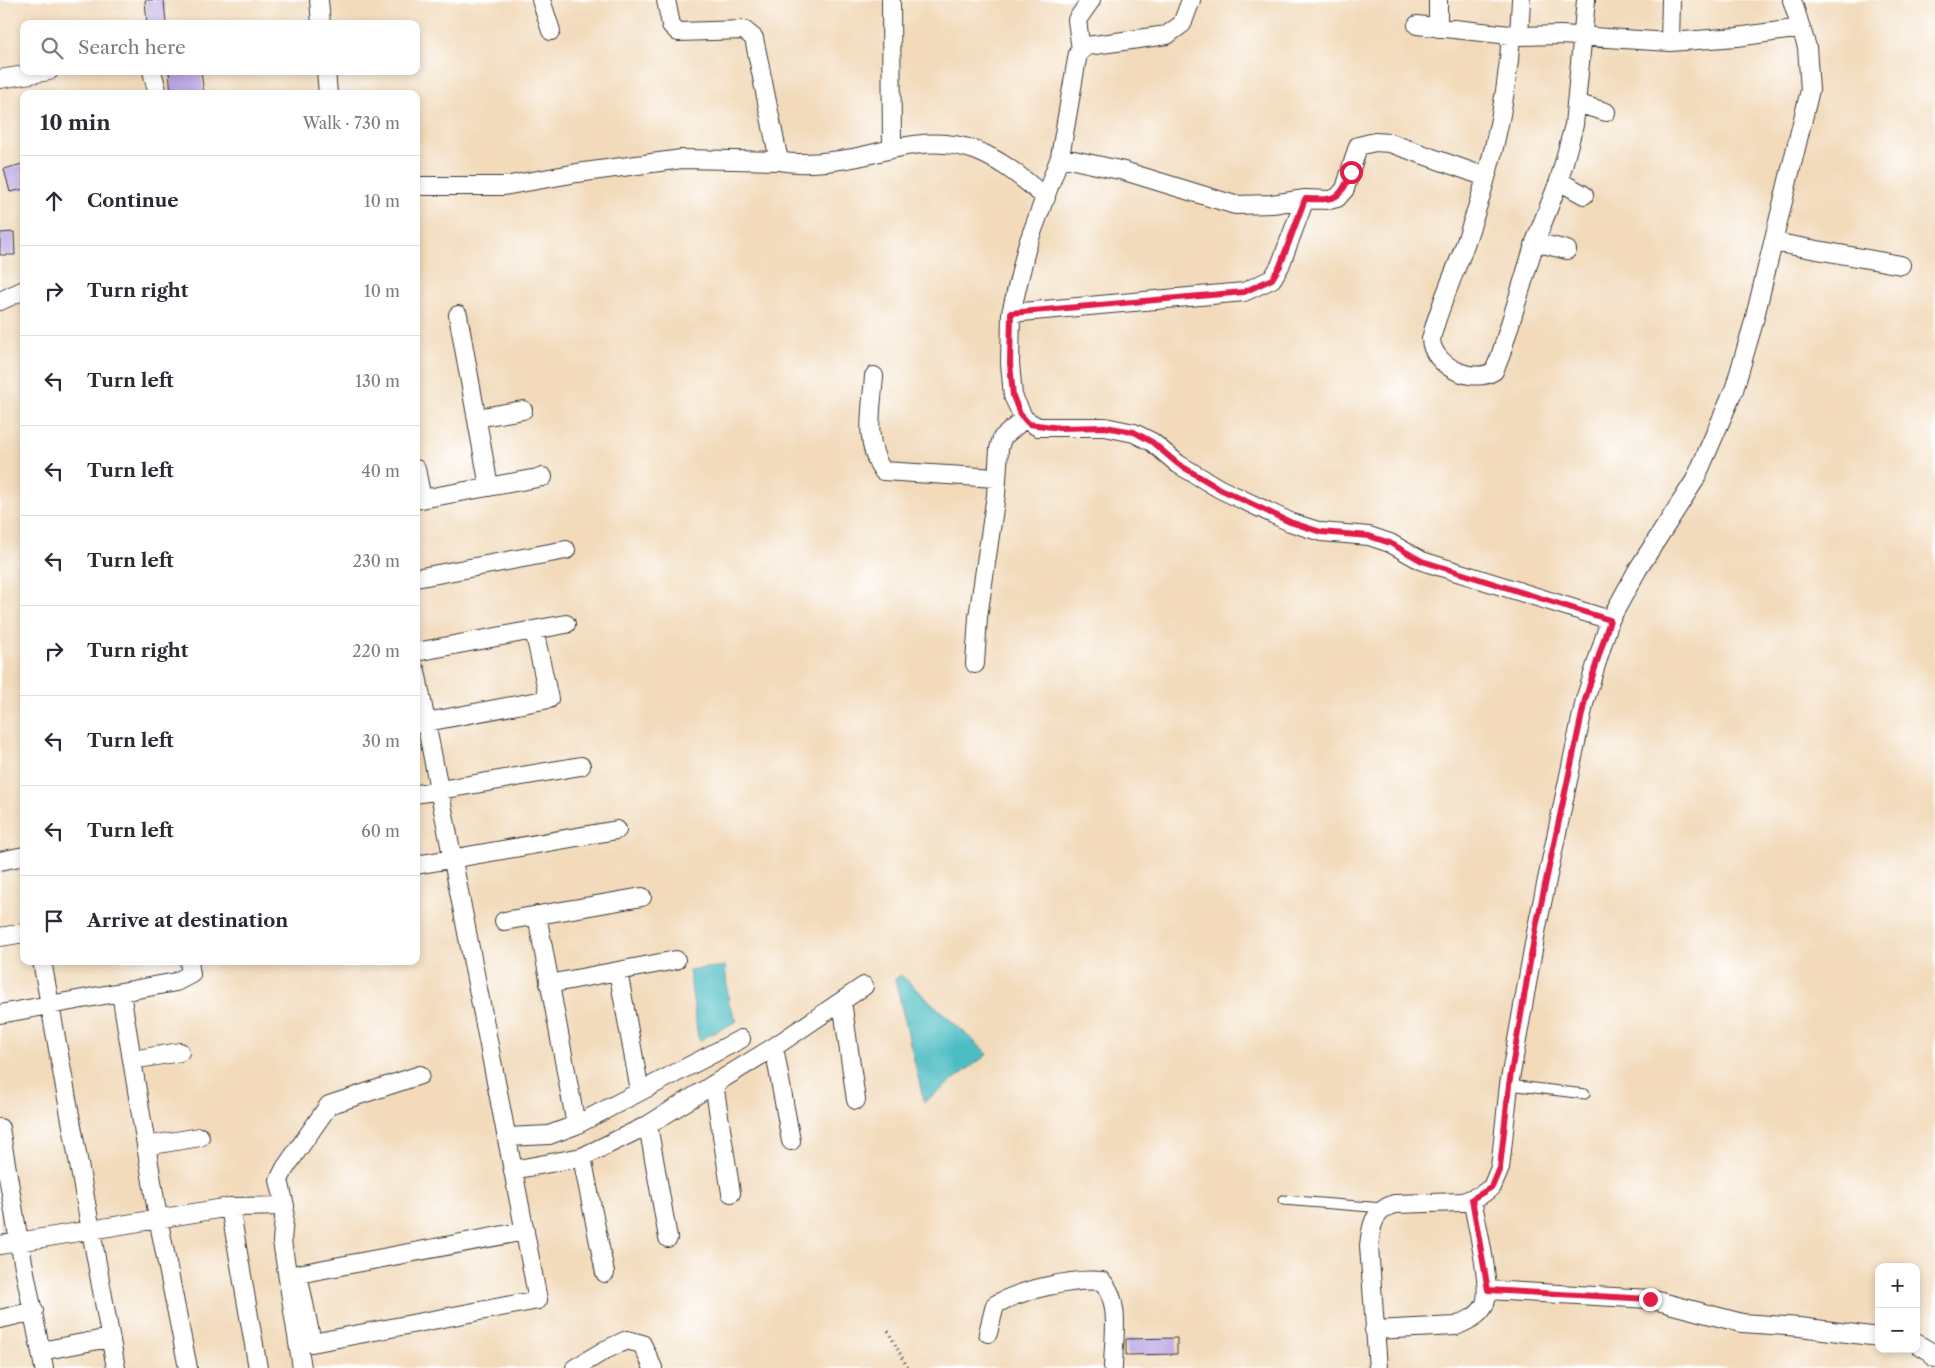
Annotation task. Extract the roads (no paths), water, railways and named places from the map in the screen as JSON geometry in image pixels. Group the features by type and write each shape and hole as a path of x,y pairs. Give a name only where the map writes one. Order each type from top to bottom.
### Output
{"street":[{"path":"319,0 322,20"},
{"path":"540,0 551,31"},
{"path":"666,0 671,25 678,32 736,29 749,32 754,38 779,161"},
{"path":"891,0 892,149"},
{"path":"1091,0 1077,20 1080,50 1076,60 1060,157 1028,246 1011,313 1010,363 1013,396 1024,419 1038,427 1105,427 1134,432 1152,442 1178,464 1220,489 1290,522 1321,532 1369,536 1390,543 1422,561 1610,620"},
{"path":"1080,50 1087,46 1167,36 1182,24 1192,0"},
{"path":"1438,0 1438,28"},
{"path":"1521,0 1503,108 1486,177 1431,339 1433,352 1446,366 1482,375 1494,371 1535,242 1559,181 1574,125 1586,0"},
{"path":"1670,42 1671,0"},
{"path":"1378,1368 1369,1246 1370,1228 1376,1215 1383,1208 1394,1204 1464,1202 1472,1199 1492,1187 1500,1168 1509,1085 1536,927 1585,700 1610,620 1638,569 1695,480 1716,435 1734,390 1774,242 1810,90 1807,47 1792,0"},
{"path":"1417,25 1515,35 1670,42 1737,37 1801,28"},
{"path":"0,78 21,75"},
{"path":"153,75 157,90"},
{"path":"326,75 328,90"},
{"path":"1576,103 1606,112"},
{"path":"420,186 504,186 577,173 682,159 779,161 793,164 828,162 867,157 892,149 935,142 966,146 998,159 1046,198"},
{"path":"1060,157 1124,171 1235,205 1272,204 1305,199 1329,200 1337,198 1345,189 1358,146 1375,142 1390,143 1486,177"},
{"path":"1559,181 1584,195"},
{"path":"1011,313 1244,292 1272,279 1280,266 1305,199"},
{"path":"1535,242 1567,250"},
{"path":"1774,242 1901,264"},
{"path":"0,301 20,292"},
{"path":"458,315 489,487"},
{"path":"874,376 870,433 875,459 883,471 996,478"},
{"path":"477,418 523,410"},
{"path":"975,664 978,617 996,495 999,449 1002,438 1024,419"},
{"path":"420,499 543,477"},
{"path":"420,577 566,550"},
{"path":"420,651 566,624"},
{"path":"525,1231 298,1274 312,1343 538,1300 525,1231 513,1170 507,1137 439,790 421,723 549,698 534,630"},
{"path":"420,793 581,766"},
{"path":"420,864 617,830"},
{"path":"0,861 20,858"},
{"path":"504,921 642,897"},
{"path":"537,915 576,1125"},
{"path":"0,937 20,934"},
{"path":"549,984 676,960"},
{"path":"43,965 89,1230 116,1368"},
{"path":"0,1014 176,982 191,974 190,965"},
{"path":"618,971 640,1091"},
{"path":"513,1170 582,1157 648,1125 774,1047 864,986"},
{"path":"120,992 158,1218 188,1368"},
{"path":"842,1001 856,1100"},
{"path":"507,1137 549,1135 576,1125 741,1039"},
{"path":"774,1047 790,1141"},
{"path":"132,1060 180,1052"},
{"path":"302,1368 282,1241 285,1206 279,1180 328,1104 420,1075"},
{"path":"714,1084 731,1193"},
{"path":"648,1125 668,1238"},
{"path":"0,1128 19,1242 43,1359 109,1338"},
{"path":"146,1146 200,1137"},
{"path":"582,1157 605,1272"},
{"path":"1374,1330 1456,1326 1467,1321 1483,1308 1488,1290 1472,1199"},
{"path":"0,1245 230,1207 285,1206"},
{"path":"230,1207 258,1368"},
{"path":"988,1333 995,1305 1009,1296 1045,1287 1102,1281 1109,1289 1113,1299 1115,1325 1113,1368"},
{"path":"1488,1290 1650,1299 1742,1323 1800,1327 1875,1336"},
{"path":"0,1319 34,1311"},
{"path":"575,1368 604,1350 627,1340 642,1344 653,1368"},
{"path":"1920,1345 1931,1352 1935,1358"}],"lane":[{"path":"1509,1085 1585,1094"},
{"path":"1283,1200 1383,1208"}],"water":[{"path":"725,966 729,1004 737,1021 700,1040 698,1037 689,970"},
{"path":"901,975 988,1054 924,1102 895,979"}]}
